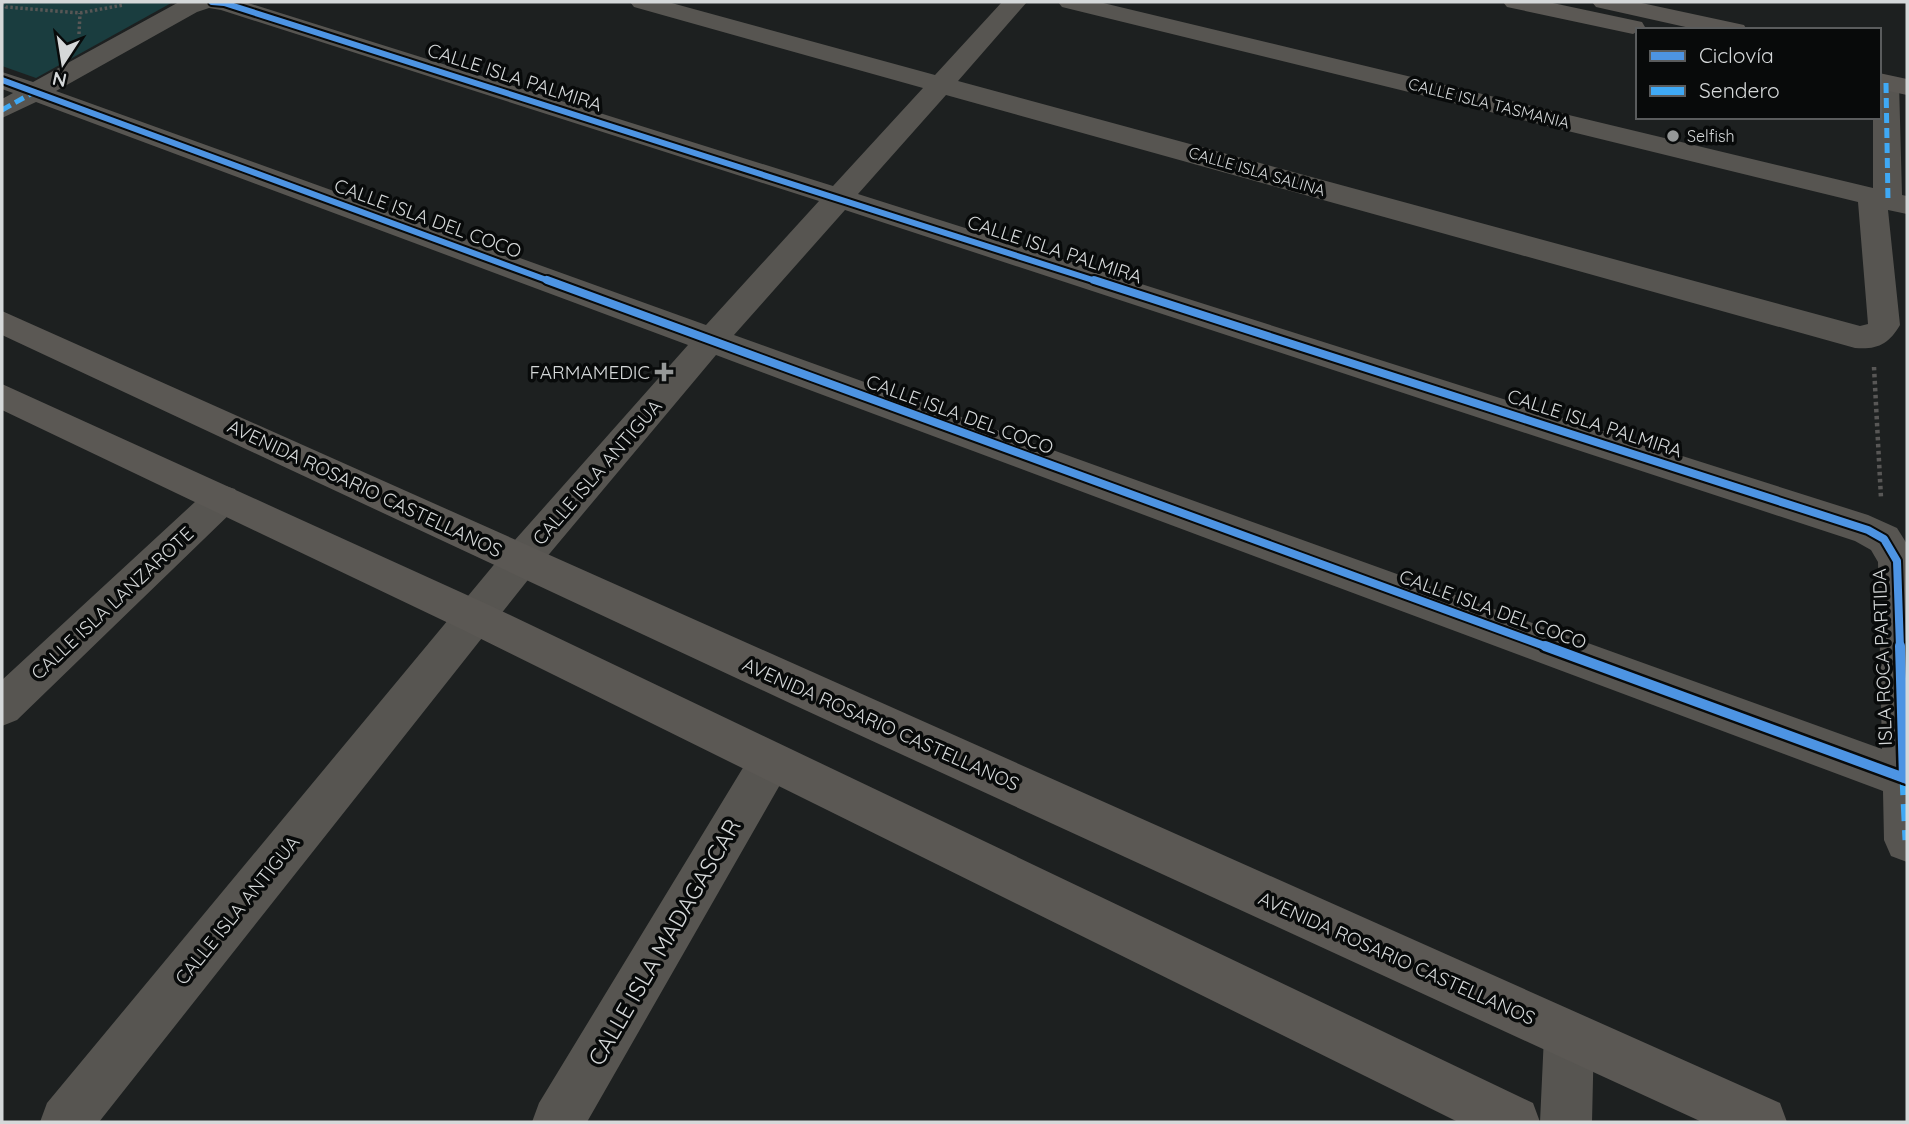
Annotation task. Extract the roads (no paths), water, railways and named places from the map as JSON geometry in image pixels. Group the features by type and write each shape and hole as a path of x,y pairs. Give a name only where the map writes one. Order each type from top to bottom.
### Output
{"street":[{"path":"2,110 18,86 204,2"},
{"name":"CALLE ISLA PALMIRA","path":"212,2 224,3 839,198 1836,519 1868,530 1884,539"},
{"name":"CALLE ISLA SALINA","path":"642,2 942,83 1838,334 1873,338 1880,334 1884,325 1889,201"},
{"name":"CALLE ISLA ANTIGUA","path":"66,1122 521,560 710,341 1015,2"},
{"name":"CALLE ISLA TASMANIA","path":"1070,2 1889,201"},
{"path":"1515,2 1636,28"},
{"path":"1604,2 1726,28"},
{"path":"1889,201 1892,76"},
{"name":"CALLE ISLA DEL COCO","path":"18,86 1906,778"},
{"name":"AVENIDA ROSARIO CASTELLANOS","path":"2,322 1761,1122"},
{"path":"3,398 475,617 1514,1122"},
{"name":"CALLE ISLA LANZAROTE","path":"2,707 222,499"},
{"name":"ISLA ROCA PARTIDA","path":"1884,539 1897,561 1907,840"},
{"name":"CALLE ISLA MADAGASCAR","path":"558,1122 770,762"},
{"path":"1566,1122 1569,1036"}],"place":[{"name":"Selfish","path":"1673,136"},
{"name":"FARMAMEDIC","path":"664,372"}]}
